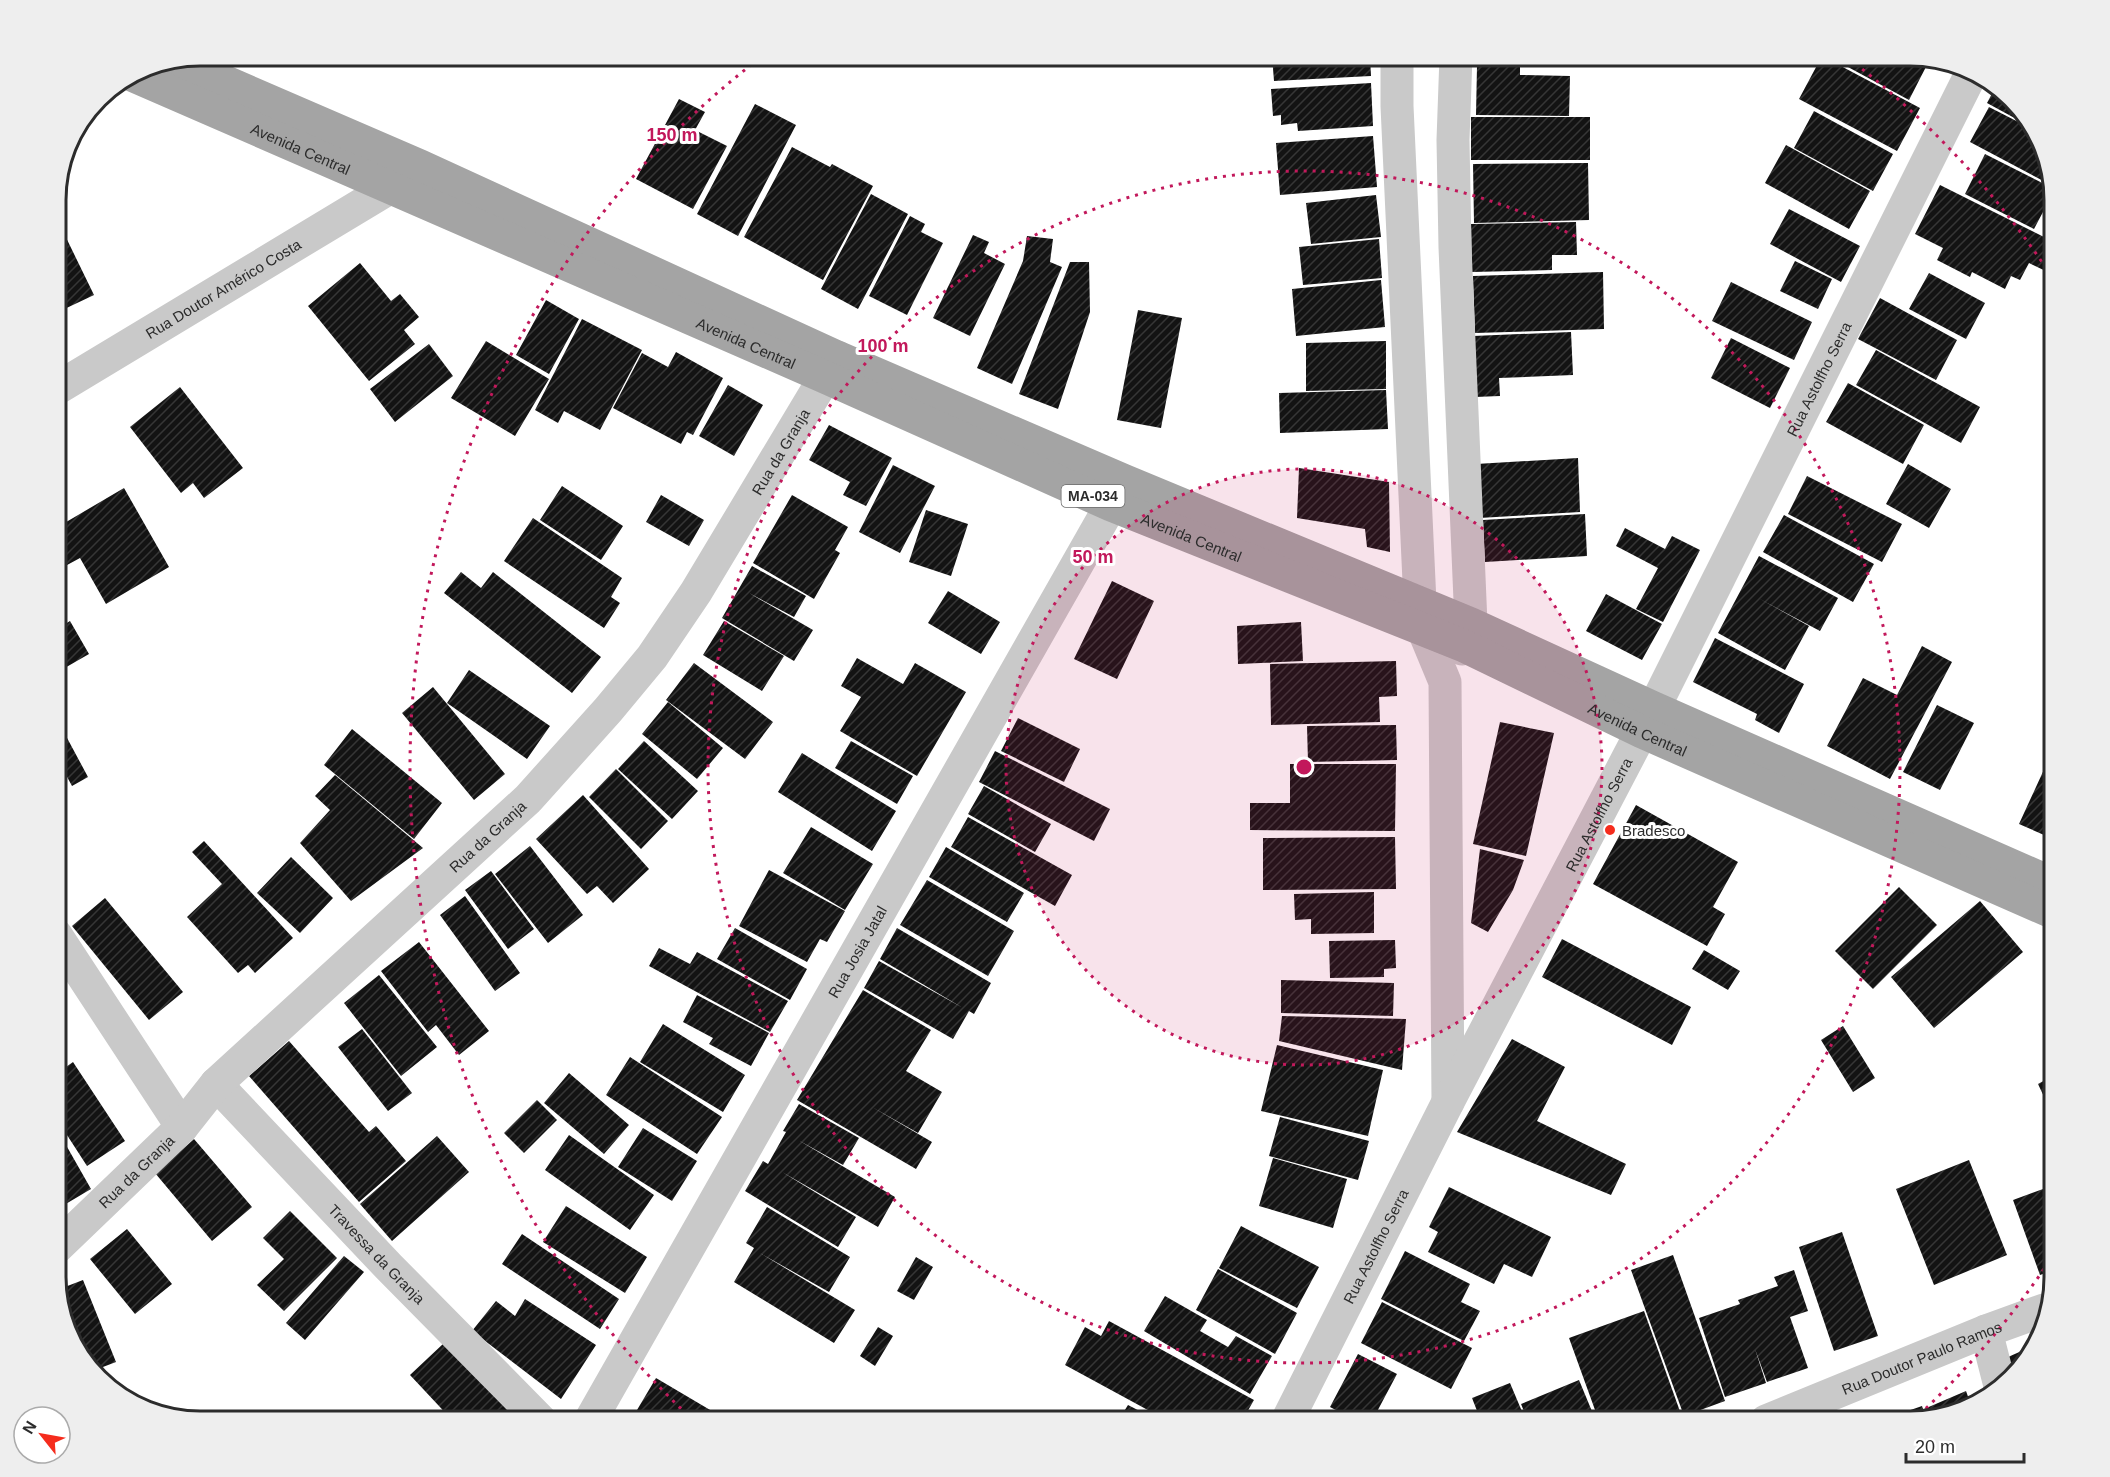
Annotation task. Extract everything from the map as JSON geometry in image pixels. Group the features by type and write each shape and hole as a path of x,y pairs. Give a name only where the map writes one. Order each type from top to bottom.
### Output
{"main road":[{"name":"Avenida Central","path":"190,67 420,166 831,367"},
{"name":"Avenida Central","path":"142,79 391,188 831,367 1118,493 1468,635 2044,908"},
{"name":"Avenida Central","path":"1648,720 2044,880"}],"street":[{"path":"1396,66 1422,616 1445,682 1448,1102"},
{"path":"1445,682 1468,635 1455,247 1453,140 1456,66"},
{"name":"Rua Astolfho Serra","path":"1293,1411 1448,1102 1648,720 1968,80"},
{"name":"Rua Doutor Américo Costa","path":"66,383 391,188"},
{"name":"Rua da Granja","path":"66,1238 182,1126 216,1084 528,799 608,710 652,657 696,592 831,367"},
{"name":"Rua Josia Jatal","path":"596,1411 1118,493"},
{"path":"66,950 182,1126"},
{"name":"Travessa da Granja","path":"216,1084 389,1267 530,1411"},
{"name":"Rua Doutor Paulo Ramos","path":"1792,1411 1986,1330 2039,1312"},
{"path":"1986,1330 1998,1378"}],"building":[{"path":"1273,66 1370,66 1371,76 1274,81"},
{"path":"1477,66 1520,66 1520,75 1570,76 1569,116 1476,115"},
{"path":"1817,66 1841,66 1920,108 1897,151 1799,99"},
{"path":"1846,66 1926,67 1909,100"},
{"path":"1371,83 1373,126 1298,131 1297,123 1281,125 1281,115 1273,116 1271,89"},
{"path":"1992,94 2016,119 1987,103"},
{"path":"679,99 705,112 695,130 727,146 693,209 636,179"},
{"path":"755,104 796,125 738,236 697,214"},
{"path":"1989,107 2018,122 2037,157 2042,180 1970,142"},
{"path":"1814,111 1893,154 1873,191 1794,148"},
{"path":"1471,117 1590,117 1590,160 1471,160"},
{"path":"1373,136 1377,187 1280,195 1276,143"},
{"path":"1786,145 1870,191 1849,229 1765,183"},
{"path":"792,147 830,167 832,164 873,186 823,280 744,237"},
{"path":"1985,154 2043,183 2044,210 2034,229 1965,194"},
{"path":"1588,163 1589,220 1474,223 1473,164"},
{"path":"1940,185 2044,237 2044,270 2029,263 2020,280 2011,276 2005,289 1972,272 1970,277 1937,260 1943,248 1915,234"},
{"path":"871,194 908,214 858,309 821,289"},
{"path":"1376,195 1381,237 1311,244 1306,203"},
{"path":"1789,209 1860,246 1841,282 1770,244"},
{"path":"910,216 925,224 921,232 943,243 907,315 869,296"},
{"path":"1576,222 1577,255 1552,255 1552,270 1472,272 1471,224"},
{"path":"973,235 989,242 984,253 1005,264 970,336 933,318"},
{"path":"1027,236 1053,239 1050,262 1062,267 1012,384 977,368 1023,261"},
{"path":"66,238 94,295 66,308"},
{"path":"1379,239 1382,278 1303,285 1299,247"},
{"path":"1795,261 1832,279 1818,309 1780,291"},
{"path":"1070,262 1089,262 1090,312 1058,409 1019,394"},
{"path":"360,263 391,301 400,294 419,317 404,330 415,344 369,381 308,306"},
{"path":"1603,272 1604,329 1475,333 1473,276"},
{"path":"1929,273 1985,303 1966,339 1909,309"},
{"path":"1381,280 1385,327 1296,336 1292,289"},
{"path":"1731,282 1812,322 1794,360 1712,321"},
{"path":"1880,298 1957,340 1936,380 1858,339"},
{"path":"546,300 579,319 549,374 516,355"},
{"path":"1138,310 1182,318 1161,428 1117,420"},
{"path":"582,319 642,350 600,430 564,411 558,423 535,410"},
{"path":"1571,332 1573,375 1499,378 1500,396 1475,397 1473,336"},
{"path":"1731,338 1790,368 1770,408 1711,378"},
{"path":"486,341 549,379 515,436 451,398"},
{"path":"1386,341 1386,389 1306,391 1306,343"},
{"path":"429,344 453,376 395,422 370,389"},
{"path":"1876,350 1980,407 1961,443 1856,385"},
{"path":"676,352 723,378 693,435 687,432 681,444 613,408 642,353 668,367"},
{"path":"1848,383 1924,425 1903,464 1826,422"},
{"path":"728,385 763,405 734,456 699,436"},
{"path":"180,387 243,468 204,498 193,483 181,493 130,427"},
{"path":"1386,390 1388,429 1280,433 1279,393"},
{"path":"829,425 892,458 866,506 843,495 850,482 809,460"},
{"path":"1578,458 1580,512 1479,518 1476,464"},
{"path":"1908,464 1951,489 1929,528 1886,504"},
{"path":"893,465 935,486 900,553 859,532"},
{"path":"1299,468 1389,482 1390,552 1367,547 1365,529 1297,518"},
{"path":"1807,476 1902,524 1882,562 1788,514"},
{"path":"562,486 623,526 601,560 540,520"},
{"path":"124,488 169,567 106,604 80,558 66,566 66,522"},
{"path":"661,495 704,520 689,546 646,522"},
{"path":"792,495 848,527 835,550 840,553 814,599 753,563"},
{"path":"926,510 968,524 951,576 909,562"},
{"path":"1585,514 1587,556 1485,562 1483,520"},
{"path":"1784,515 1874,564 1853,602 1763,552"},
{"path":"533,518 622,578 611,597 620,603 604,628 504,561"},
{"path":"1625,528 1665,549 1672,536 1700,550 1663,622 1636,609 1658,568 1616,546"},
{"path":"1759,556 1838,598 1820,631 1758,598 1809,626 1785,670 1718,633"},
{"path":"752,566 806,596 794,617 749,593 813,630 794,661 722,618"},
{"path":"461,572 481,588 493,572 601,657 572,693 444,593"},
{"path":"1112,581 1154,601 1117,679 1074,659"},
{"path":"948,591 1000,622 981,654 928,623"},
{"path":"1606,594 1662,624 1642,660 1586,631"},
{"path":"70,621 89,654 66,667 66,624"},
{"path":"724,621 784,656 762,691 703,655"},
{"path":"1301,622 1303,661 1238,664 1237,626"},
{"path":"1715,638 1804,684 1779,733 1755,720 1757,714 1693,682"},
{"path":"1922,646 1952,662 1890,779 1827,746 1863,678 1897,695"},
{"path":"857,658 903,684 915,663 966,692 917,776 840,731 861,697 841,686"},
{"path":"1396,661 1397,696 1379,697 1380,722 1271,725 1270,664"},
{"path":"694,663 773,722 745,759 666,700"},
{"path":"469,670 550,726 527,759 447,703"},
{"path":"433,687 505,774 474,800 402,713"},
{"path":"668,702 723,748 697,779 642,734"},
{"path":"1937,705 1974,723 1940,790 1903,772"},
{"path":"1018,718 1080,749 1064,782 1001,751"},
{"path":"1500,722 1554,733 1526,856 1473,844"},
{"path":"1396,725 1397,760 1308,762 1307,726"},
{"path":"352,729 442,803 414,839 324,765"},
{"path":"66,736 88,777 72,786 66,775"},
{"path":"644,741 698,791 672,819 618,769"},
{"path":"851,741 913,776 897,804 835,768"},
{"path":"995,751 1110,809 1094,841 979,782"},
{"path":"802,753 896,811 872,851 778,792"},
{"path":"1290,764 1396,764 1395,831 1250,830 1250,803 1290,803"},
{"path":"616,769 668,821 641,849 589,797"},
{"path":"2044,769 2044,835 2019,824"},
{"path":"335,775 423,848 351,901 300,843 330,810 315,796"},
{"path":"984,786 1051,824 1035,852 968,814"},
{"path":"583,795 649,869 613,903 597,886 587,894 536,839"},
{"path":"1636,805 1738,862 1713,907 1725,914 1707,946 1593,884"},
{"path":"968,817 1072,875 1055,906 951,847"},
{"path":"811,827 873,864 845,910 783,873"},
{"path":"1395,837 1396,889 1263,890 1263,838"},
{"path":"204,841 293,938 255,973 248,965 238,973 187,917 222,884 192,852"},
{"path":"530,846 583,915 548,943 495,874"},
{"path":"946,847 1024,893 1007,922 929,877"},
{"path":"1480,849 1524,860 1513,890 1488,932 1471,923"},
{"path":"291,857 333,898 300,933 257,893"},
{"path":"769,870 845,911 827,942 820,939 807,962 739,926"},
{"path":"491,871 534,929 508,949 465,890"},
{"path":"927,880 1014,931 988,976 900,925"},
{"path":"1899,887 1937,925 1873,989 1835,951"},
{"path":"1374,892 1374,933 1311,934 1311,919 1295,920 1294,894"},
{"path":"465,896 520,973 495,991 440,915"},
{"path":"105,898 183,992 149,1020 72,926"},
{"path":"1980,901 2023,952 1934,1028 1891,977"},
{"path":"735,928 807,969 790,1000 717,959"},
{"path":"897,928 991,983 974,1014 969,1011 953,1039 864,988 879,961 963,1008 880,959"},
{"path":"1562,939 1691,1007 1672,1045 1542,977"},
{"path":"1395,940 1396,968 1384,969 1384,977 1330,978 1329,941"},
{"path":"419,942 489,1031 459,1055 436,1025 428,1032 381,971"},
{"path":"659,948 690,964 697,952 788,1001 770,1032 649,966"},
{"path":"1704,950 1740,971 1728,990 1692,969"},
{"path":"379,975 437,1047 401,1076 344,1003"},
{"path":"1281,980 1394,983 1393,1016 1281,1013"},
{"path":"863,990 931,1030 906,1071 942,1092 918,1133 872,1107 932,1142 916,1169 797,1100"},
{"path":"697,995 769,1033 751,1066 709,1044 713,1038 683,1022"},
{"path":"1282,1016 1406,1019 1402,1070 1279,1041"},
{"path":"663,1024 745,1075 723,1112 640,1062"},
{"path":"1843,1026 1875,1078 1853,1092 1821,1040"},
{"path":"362,1029 412,1093 388,1111 338,1047"},
{"path":"1512,1039 1565,1067 1537,1121 1626,1164 1611,1195 1457,1132"},
{"path":"289,1041 369,1132 376,1126 406,1161 359,1202 249,1076"},
{"path":"1277,1045 1383,1070 1368,1136 1261,1111"},
{"path":"630,1057 722,1117 697,1154 606,1095"},
{"path":"73,1062 125,1141 87,1166 66,1133 66,1067"},
{"path":"569,1073 629,1125 604,1154 544,1103"},
{"path":"2044,1081 2044,1097 2038,1084"},
{"path":"537,1100 557,1120 524,1153 504,1133"},
{"path":"799,1104 859,1138 843,1165 798,1140 895,1197 878,1227 782,1172 856,1217 838,1247 745,1191 763,1161 768,1164 786,1132 783,1131"},
{"path":"1280,1117 1369,1141 1358,1180 1269,1156"},
{"path":"643,1128 697,1161 672,1201 618,1167"},
{"path":"569,1135 654,1195 630,1230 545,1170"},
{"path":"437,1136 469,1172 392,1241 360,1204"},
{"path":"194,1139 252,1207 212,1241 155,1173"},
{"path":"66,1145 91,1189 66,1204"},
{"path":"1273,1158 1347,1179 1333,1228 1259,1206"},
{"path":"1969,1160 2007,1255 1934,1285 1896,1189"},
{"path":"1449,1187 1551,1237 1532,1277 1504,1264 1494,1284 1428,1252 1438,1232 1429,1227"},
{"path":"2044,1189 2044,1274 2040,1275 2013,1200"},
{"path":"566,1206 647,1257 625,1293 543,1242"},
{"path":"767,1207 850,1257 829,1292 760,1253 855,1310 834,1343 734,1282 754,1248 746,1243"},
{"path":"290,1211 337,1258 284,1311 257,1285 284,1259 263,1238"},
{"path":"1241,1226 1319,1267 1297,1308 1219,1268"},
{"path":"127,1229 172,1284 135,1314 90,1259"},
{"path":"1842,1232 1878,1336 1834,1351 1799,1247"},
{"path":"522,1234 619,1299 600,1329 502,1264"},
{"path":"1405,1251 1470,1284 1461,1302 1480,1311 1464,1341 1381,1299"},
{"path":"1673,1255 1725,1401 1698,1411 1682,1411 1631,1270"},
{"path":"344,1256 364,1272 305,1340 286,1323"},
{"path":"916,1257 933,1267 914,1300 897,1291"},
{"path":"1218,1269 1297,1313 1275,1354 1196,1310"},
{"path":"1794,1270 1808,1311 1790,1317 1808,1368 1767,1382 1755,1349 1766,1383 1725,1397 1699,1318 1740,1304 1738,1300 1778,1286 1774,1277"},
{"path":"83,1280 116,1362 101,1368 84,1344 76,1328 66,1286"},
{"path":"1165,1296 1207,1320 1200,1331 1228,1347 1236,1336 1272,1356 1250,1394 1144,1331"},
{"path":"525,1299 596,1345 561,1399 472,1331 496,1301 515,1316"},
{"path":"1382,1302 1472,1348 1451,1389 1361,1343"},
{"path":"1644,1311 1680,1411 1595,1411 1569,1338"},
{"path":"1109,1321 1254,1400 1248,1411 1150,1411 1065,1365 1085,1327 1101,1336"},
{"path":"878,1327 893,1336 875,1366 860,1356"},
{"path":"444,1343 509,1411 444,1411 410,1375"},
{"path":"2021,1351 2011,1365 2008,1357"},
{"path":"1358,1354 1397,1374 1377,1411 1338,1411 1330,1407"},
{"path":"656,1378 712,1411 639,1411 637,1410"},
{"path":"1579,1380 1592,1411 1524,1411 1521,1404"},
{"path":"1510,1383 1522,1411 1477,1411 1472,1398"},
{"path":"1966,1391 1968,1397 1953,1404 1924,1409"},
{"path":"1128,1405 1140,1411 1124,1411"},
{"path":"1922,1406 1924,1410 1910,1411 1908,1411"}],"place":[{"name":"Bradesco","path":"1610,830"}]}
